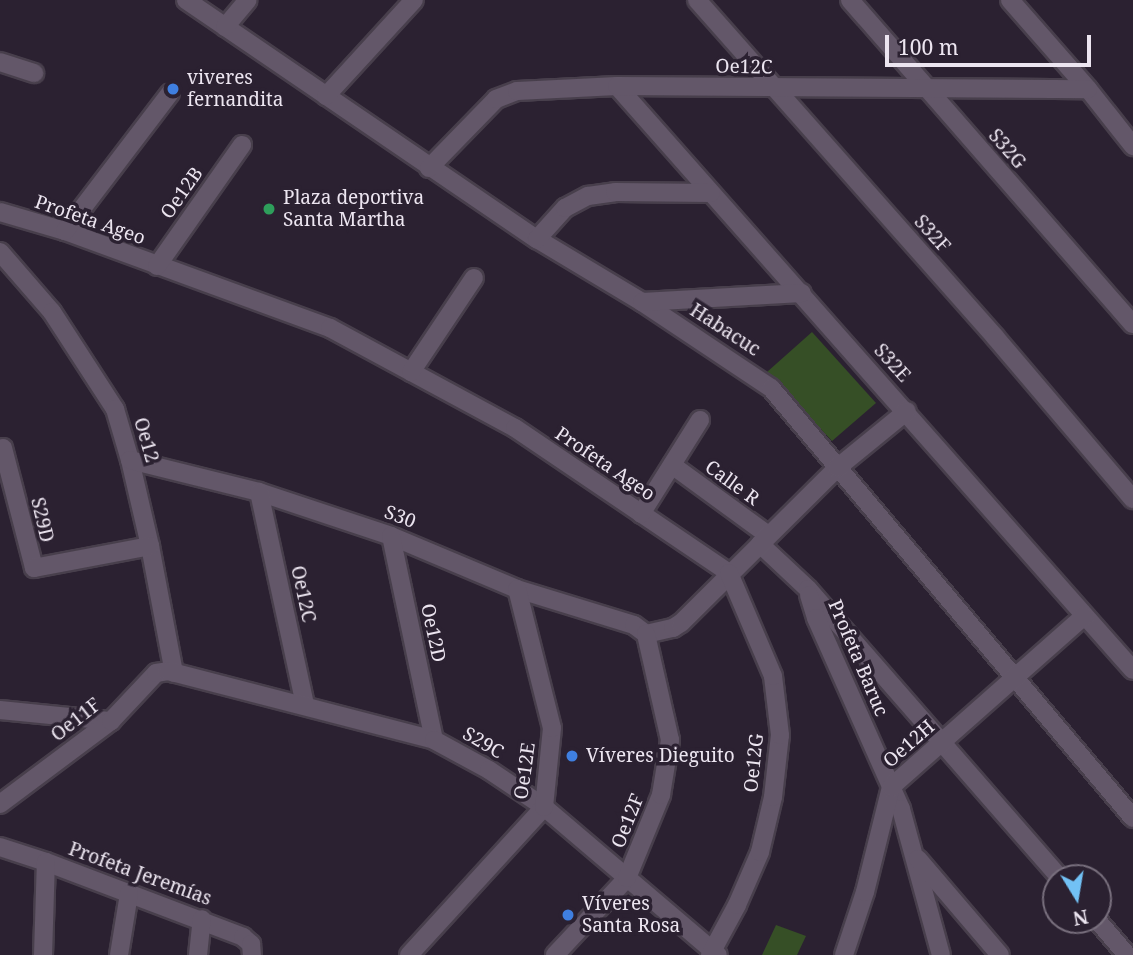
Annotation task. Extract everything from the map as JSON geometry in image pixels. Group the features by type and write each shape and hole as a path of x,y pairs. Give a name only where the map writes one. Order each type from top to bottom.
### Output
{"street":[{"name":"Habacuc","path":"186,0 429,168 537,239 759,377 781,397 837,468 1133,818"},
{"path":"225,27 248,0"},
{"path":"326,96 414,0"},
{"name":"S32F","path":"697,0 995,337 1133,499"},
{"name":"S32G","path":"850,0 1133,324"},
{"path":"1010,0 1088,89 1133,146"},
{"path":"0,62 34,73"},
{"name":"Oe12C","path":"429,168 506,94 532,89 617,86 1088,89"},
{"name":"S32E","path":"617,86 907,411 1133,670"},
{"path":"65,231 170,93"},
{"name":"Oe12B","path":"157,266 242,145"},
{"path":"537,239 565,208 588,196 615,192 711,194"},
{"name":"Profeta Ageo","path":"0,212 65,231 330,328 514,428 729,573"},
{"name":"Oe12","path":"0,252 52,312 104,391 117,416 150,546 174,673"},
{"path":"411,372 474,278"},
{"path":"642,302 802,293"},
{"path":"646,634 677,626 837,468 907,411"},
{"path":"641,514 700,421"},
{"name":"S29D","path":"3,448 34,568 150,546"},
{"name":"S30","path":"130,460 259,492 391,536 517,589 634,625 646,634"},
{"name":"Calle R","path":"671,465 764,540"},
{"name":"Oe12C","path":"259,492 305,705"},
{"name":"Oe12D","path":"391,536 434,740"},
{"path":"764,540 1048,864"},
{"name":"Oe12G","path":"714,954 760,852 773,797 780,735 773,676 729,573"},
{"name":"Oe12E","path":"409,955 544,807 552,728 517,589"},
{"name":"Profeta Baruc","path":"808,589 816,618 891,787 914,855 1000,955"},
{"name":"Oe12H","path":"845,955 865,892 891,787 1084,616"},
{"name":"Oe12F","path":"555,955 627,878 662,795 669,753 668,726 646,634"},
{"name":"Oe11F","path":"0,804 9,789 111,721 156,673 174,673"},
{"name":"S29C","path":"174,673 434,740 489,770 544,807 714,954"},
{"path":"0,710 111,721"},
{"name":"Profeta Jeremías","path":"0,847 202,919 243,937 251,944 252,955"},
{"path":"914,855 942,955"},
{"path":"43,955 46,862"},
{"path":"119,955 129,894"},
{"path":"198,955 202,919"},
{"path":"1109,934 1127,955"}],"green space":[{"path":"812,332 876,403 832,441 767,372"},
{"path":"776,925 806,936 797,955 762,955"}],"place":[{"name":"viveres fernandita","path":"173,89"},
{"name":"Plaza deportiva Santa Martha","path":"269,209"},
{"name":"Víveres Dieguito","path":"572,756"},
{"name":"Víveres Santa Rosa","path":"568,915"}]}
